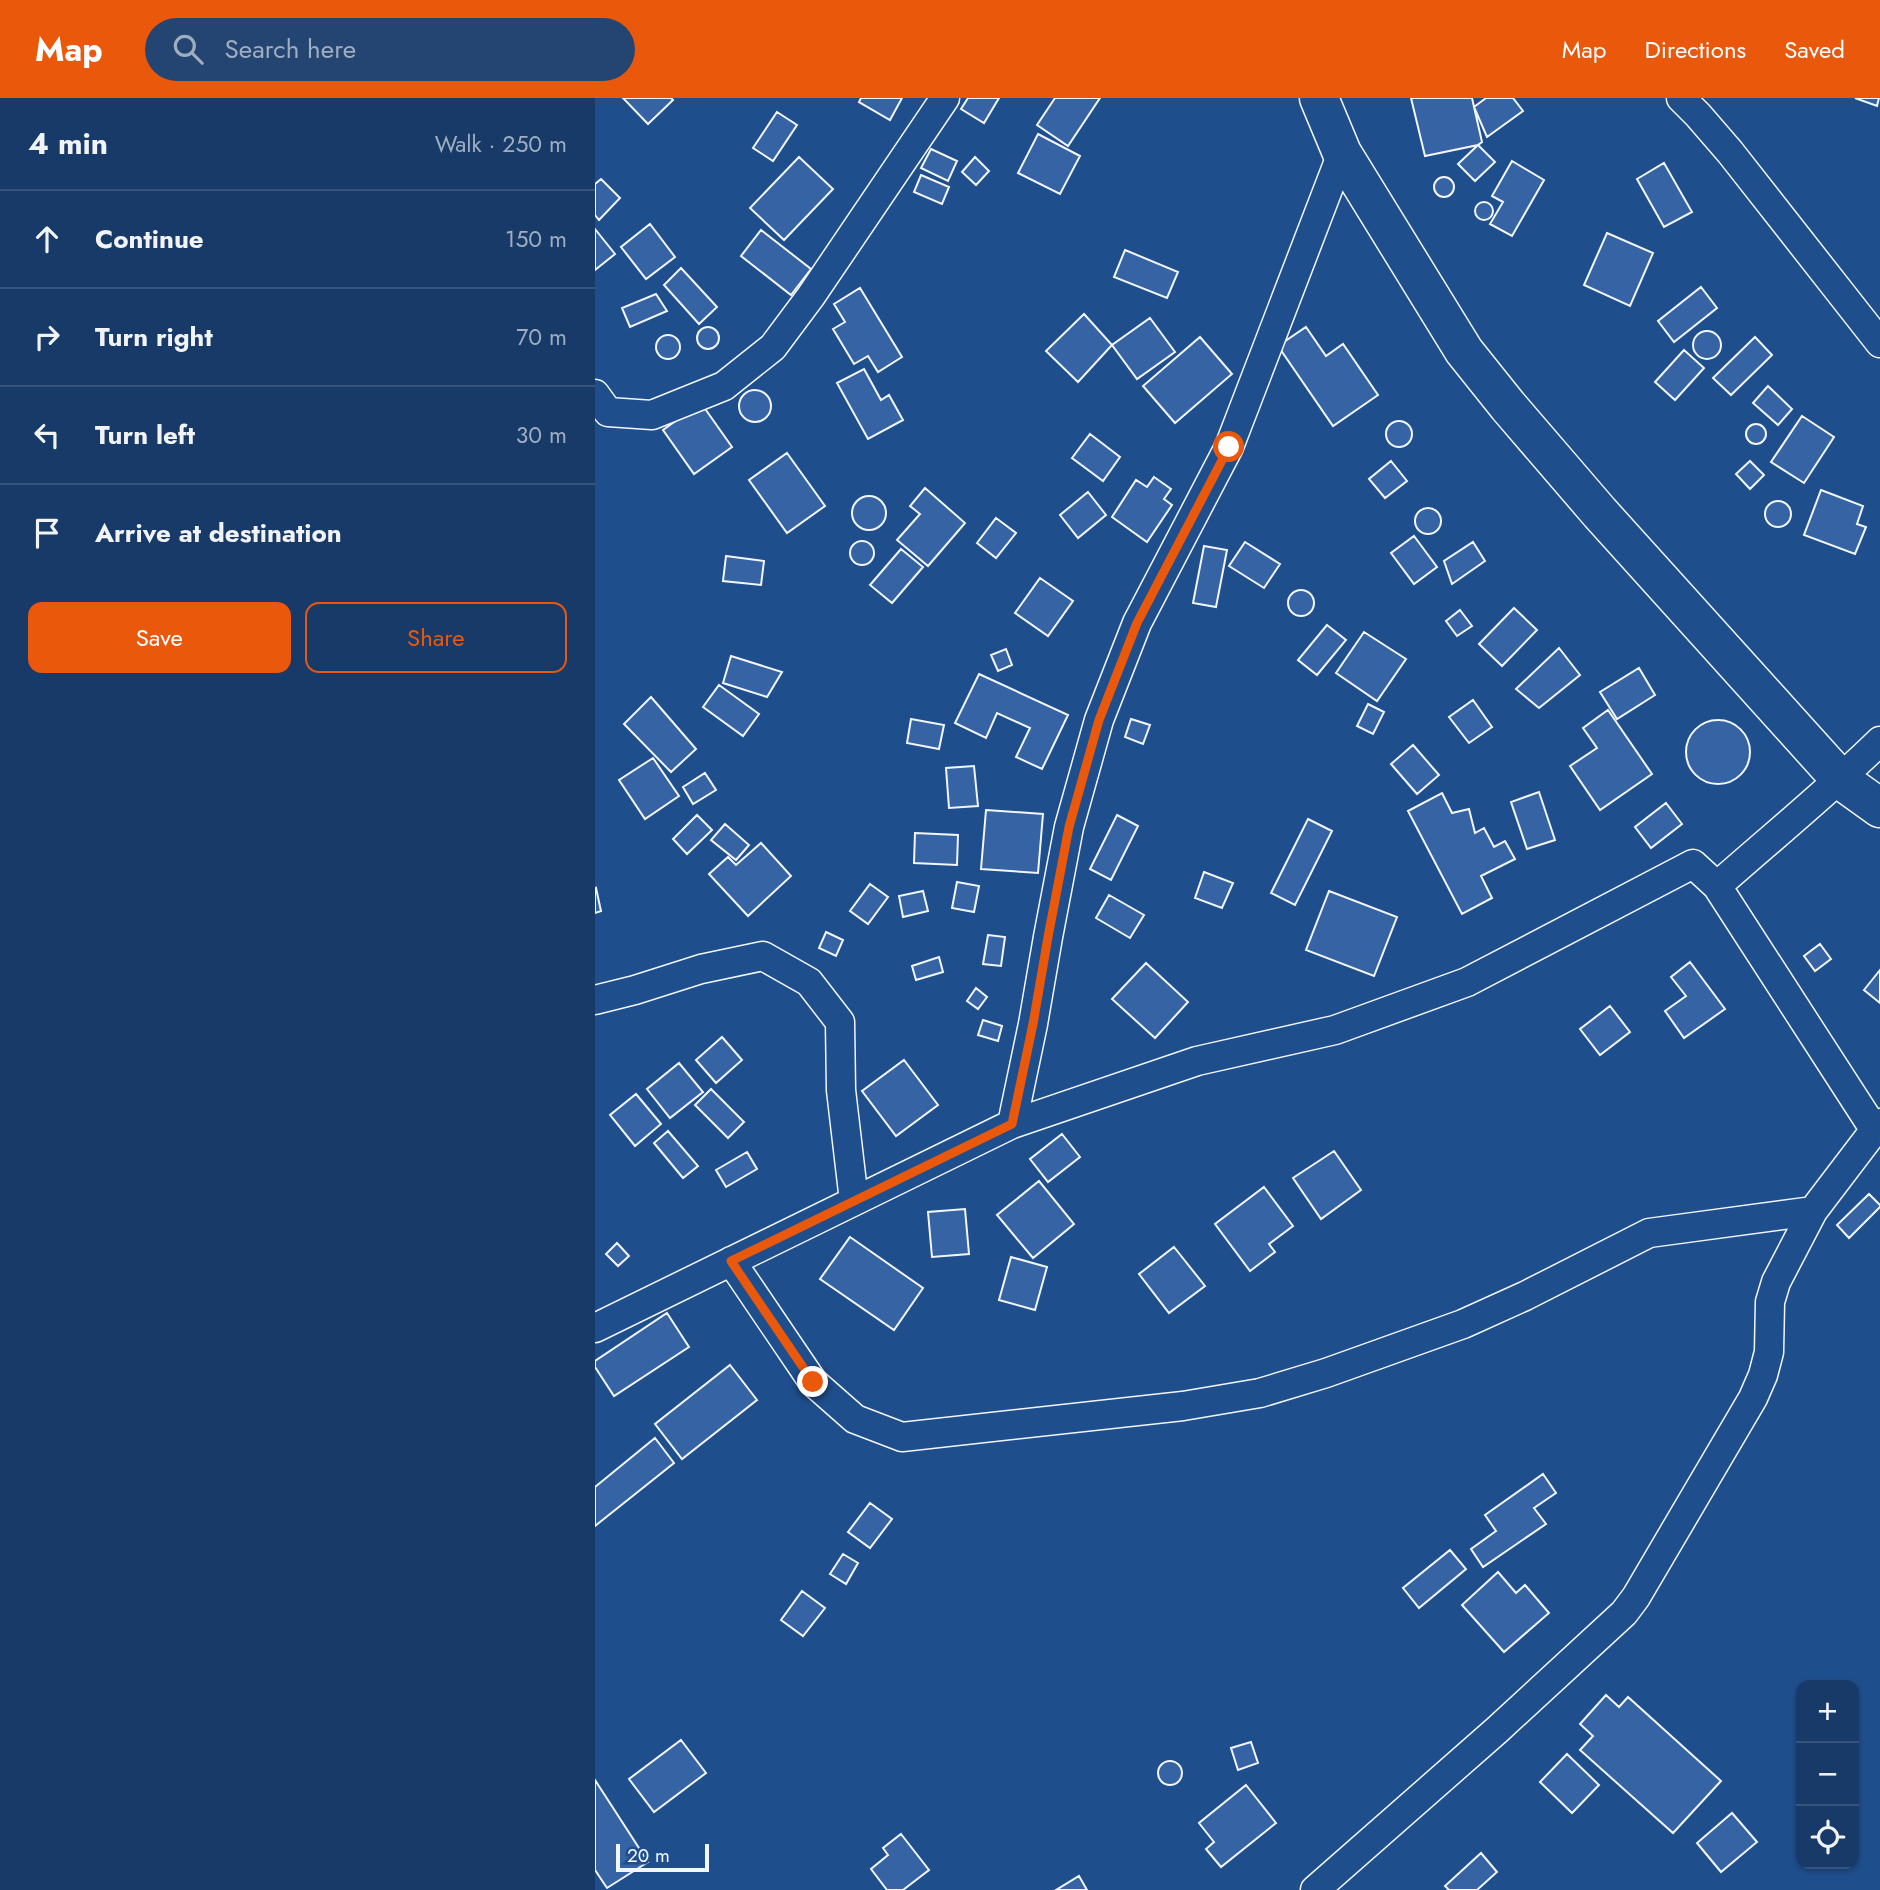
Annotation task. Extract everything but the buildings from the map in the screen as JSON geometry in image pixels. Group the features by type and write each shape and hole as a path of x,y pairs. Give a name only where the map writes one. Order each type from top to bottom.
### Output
{"street":[{"path":"599,406 652,415 724,386 773,347 811,296 945,98"},
{"path":"1319,98 1342,153 1464,351 1600,513 1841,779 1880,808"},
{"path":"1681,98 1730,152 1880,343"},
{"path":"1012,1124 1069,827 1099,720 1137,623 1229,447 1342,153"},
{"path":"1717,886 1841,779 1880,741"},
{"path":"595,1328 1012,1124 1197,1061 1335,1030 1467,982 1693,864 1717,886 1877,1126 1812,1211 1776,1282 1770,1302 1769,1353 1753,1398 1636,1597 1624,1613 1497,1730 1315,1890"},
{"path":"595,1000 701,969 764,956 809,982 839,1022 841,1090 854,1201"},
{"path":"731,1261 813,1382 855,1419 902,1437 1184,1406 1260,1392 1326,1373 1463,1324 1649,1233 1812,1211"}],"route":[{"path":"813,1382 731,1261 1012,1124 1069,827 1099,720 1137,623 1229,447"}]}
